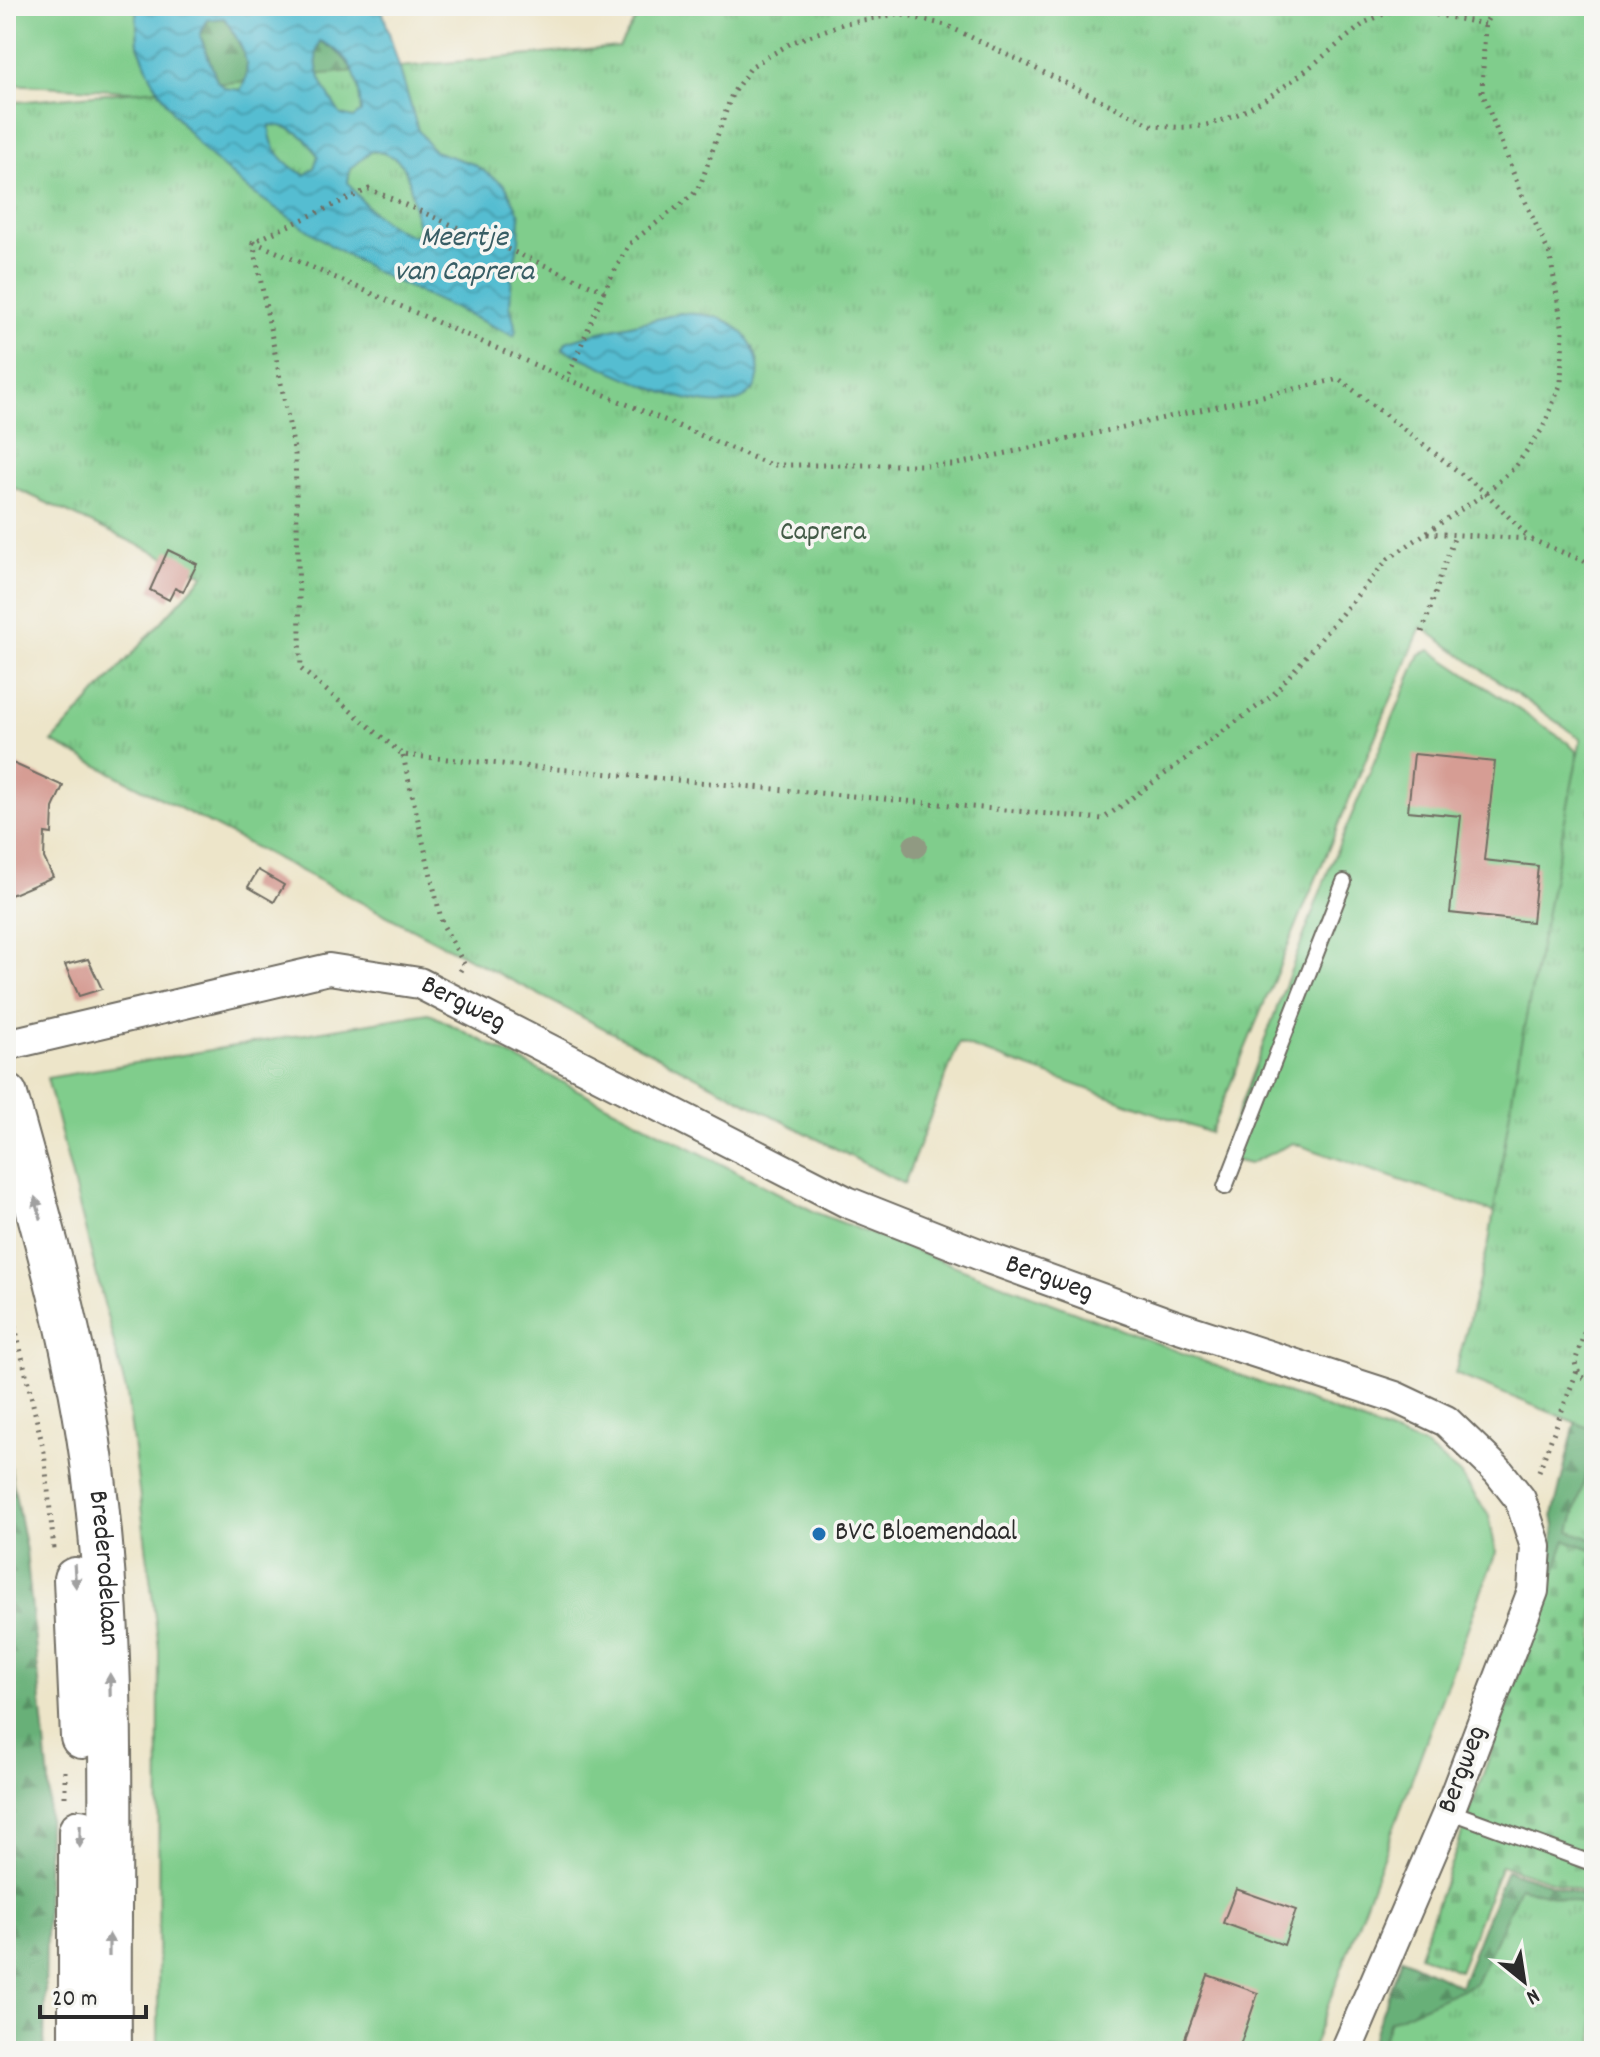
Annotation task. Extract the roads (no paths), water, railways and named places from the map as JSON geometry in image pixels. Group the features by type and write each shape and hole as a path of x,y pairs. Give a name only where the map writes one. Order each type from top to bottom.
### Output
{"street":[{"name":"Bergweg","path":"6,1045 329,969 419,983 847,1202 991,1259 1176,1326 1395,1397 1446,1421 1498,1471 1520,1499 1536,1547 1533,1591 1449,1811 1346,2051"},
{"name":"Brederodelaan","path":"6,1095 39,1264 49,1372 71,1527 82,1705 80,2051"},
{"name":"Brederodelaan","path":"6,1197 39,1264 69,1339 94,1476 110,1657 110,2051"}],"lane":[{"path":"1225,1187 1344,882"},
{"path":"1449,1811 1594,1864"}],"water":[{"name":"Meertje van Caprera","path":"136,6 381,6 418,130 434,151 473,164 505,185 520,215 510,305 516,330 514,336 380,274 330,245 249,190 205,152 173,113 151,77 138,45","holes":["224,18 240,44 247,72 240,90 225,88 217,81 200,35 207,20","320,41 340,54 352,69 361,112 353,118 341,115 325,89 316,61","270,125 286,127 298,133 318,156 314,168 305,175 291,167 275,149","372,151 384,153 400,163 408,177 419,233 412,236 376,214 348,182 350,169"]},
{"path":"680,313 721,319 744,334 752,345 759,370 752,392 727,403 688,399 644,385 563,349 566,342 580,337"}],"place":[{"name":"BVC Bloemendaal","path":"819,1534"}],"park label":[{"name":"Caprera","path":"823,534"}]}
